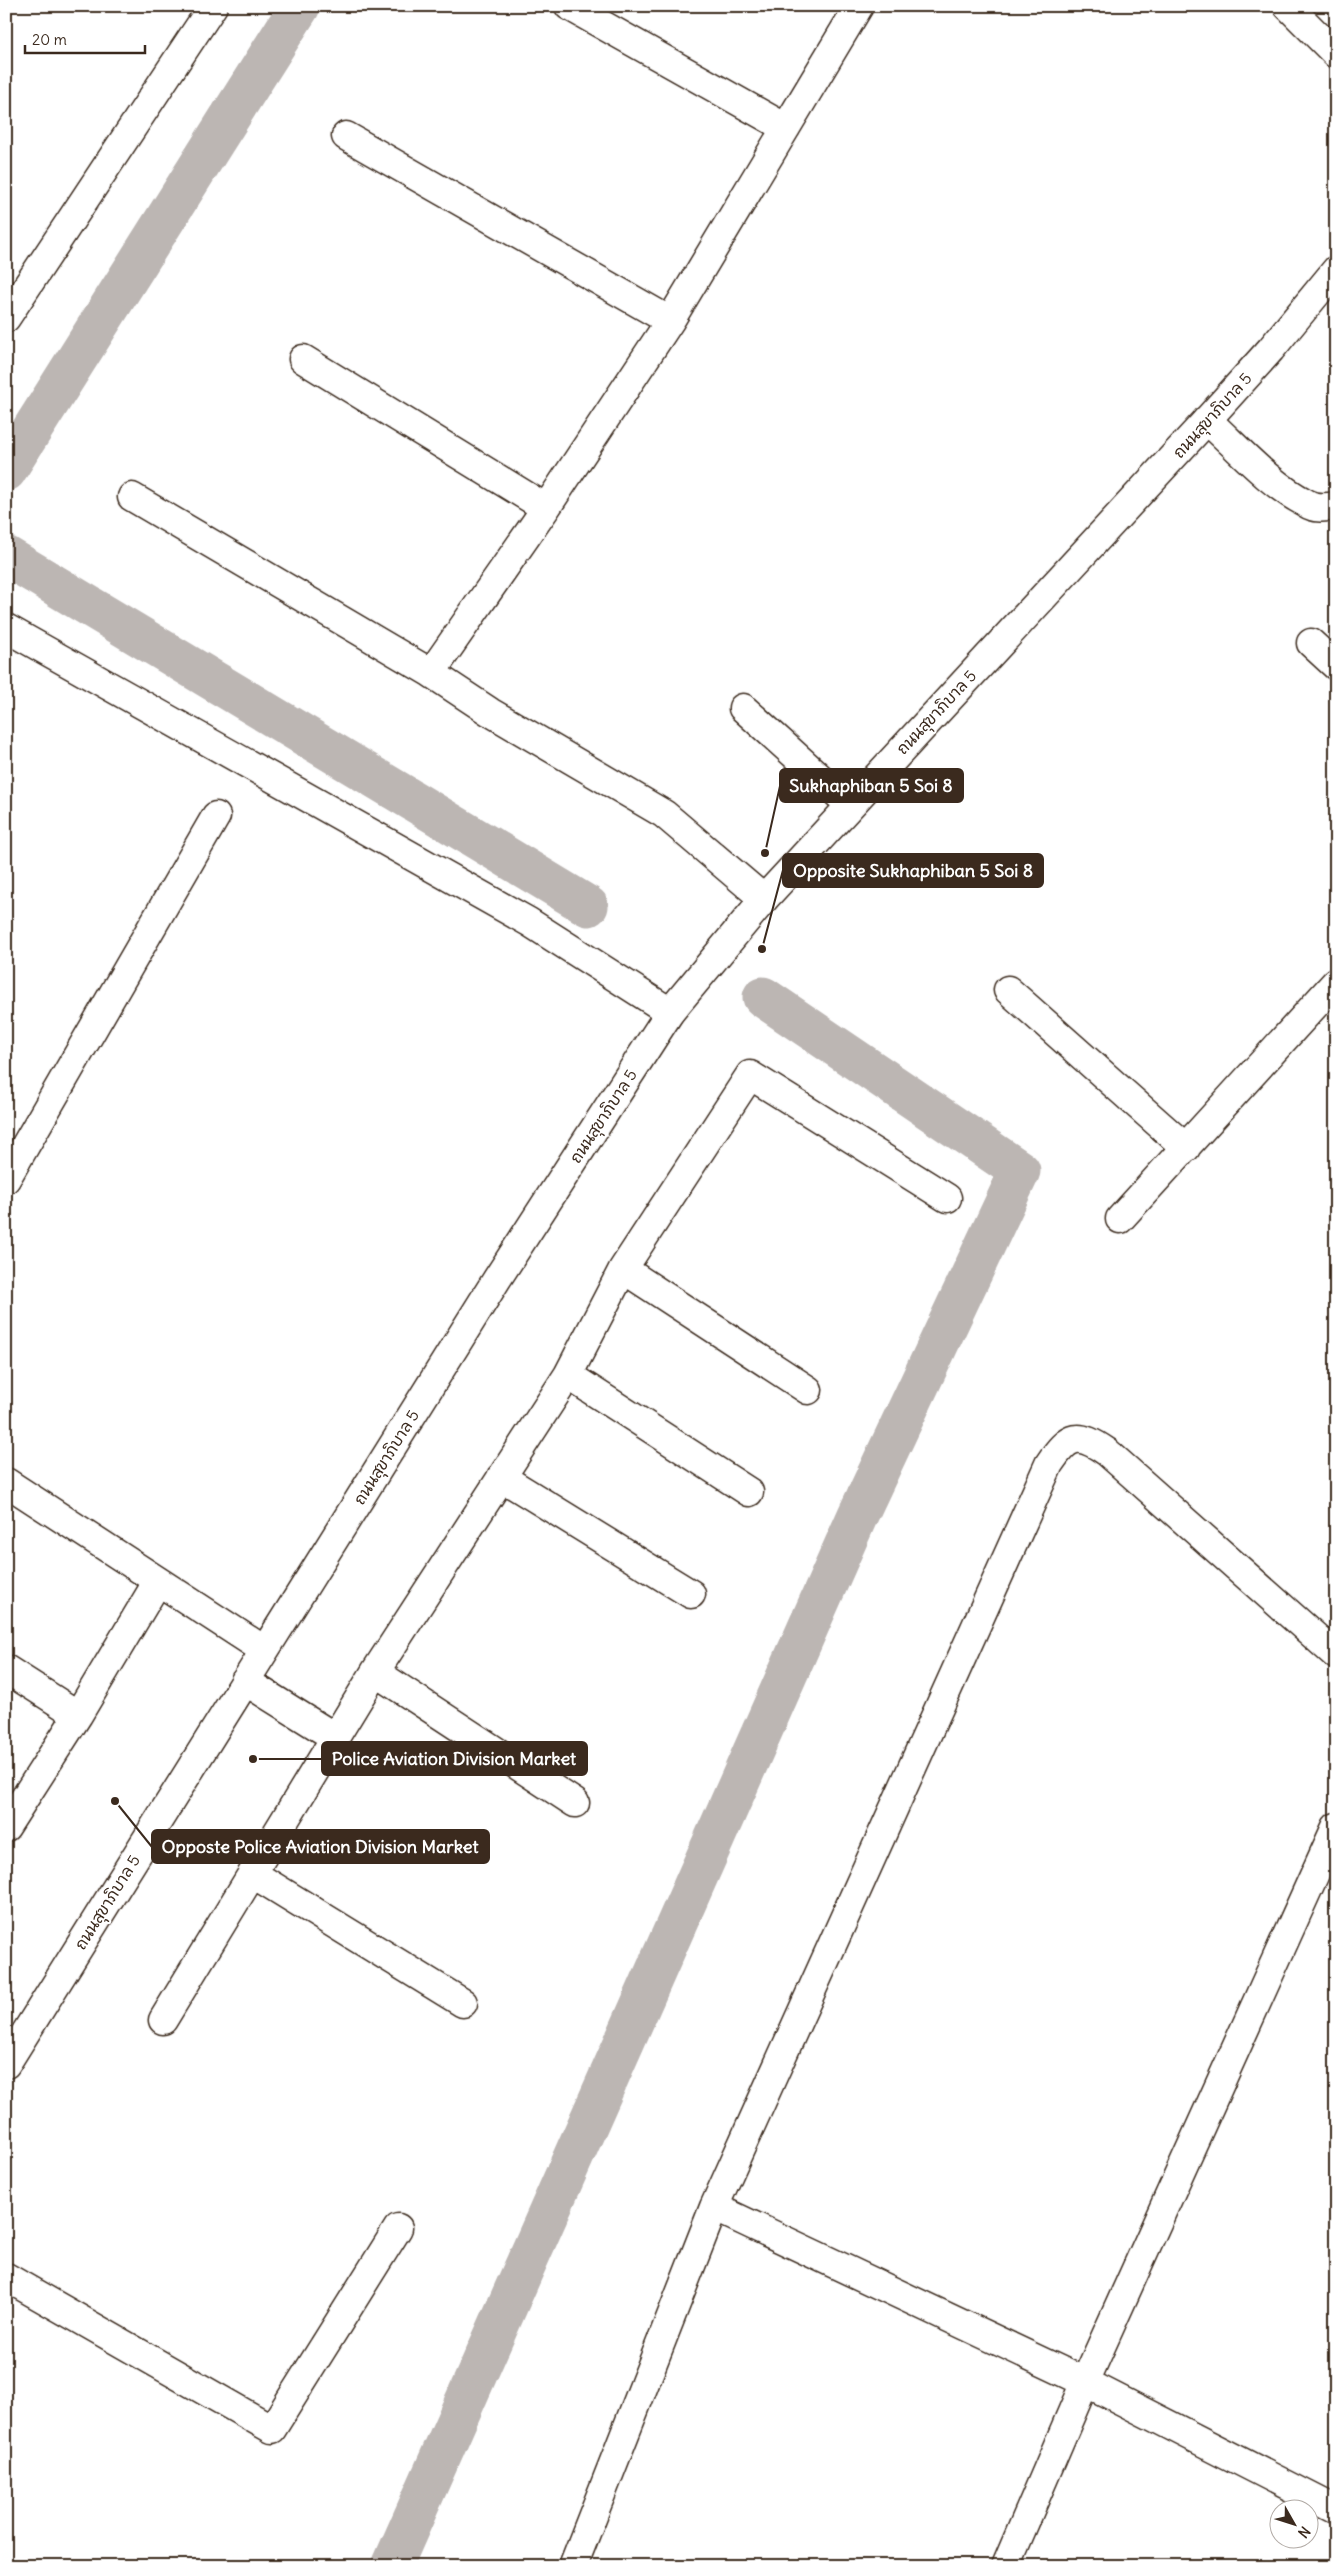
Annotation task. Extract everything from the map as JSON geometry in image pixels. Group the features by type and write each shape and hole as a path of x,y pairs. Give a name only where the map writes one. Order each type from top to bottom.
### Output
{"street":[{"path":"6,318 213,6"},
{"path":"568,6 786,128"},
{"path":"431,673 546,508 670,321 859,6"},
{"path":"1288,6 1336,54"},
{"path":"346,136 670,321"},
{"name":"ถนนสุขาภิบาล 5","path":"6,2064 497,1279 670,1012 764,899 1207,420 1271,349 1336,270"},
{"path":"303,360 546,508"},
{"path":"1207,420 1277,483 1307,504 1324,508 1336,506"},
{"path":"132,497 431,673 490,712 664,814 764,899"},
{"path":"6,628 529,922 670,1012"},
{"path":"1311,643 1336,666"},
{"path":"742,708 850,805"},
{"path":"6,1179 216,816"},
{"path":"1120,1218 1336,982"},
{"path":"1008,990 1186,1148"},
{"path":"163,2020 376,1672 568,1375 623,1269 750,1075 947,1198"},
{"path":"623,1269 808,1390"},
{"path":"568,1375 748,1492"},
{"path":"573,2566 714,2206 1049,1464 1066,1442 1077,1438 1089,1440 1108,1452 1336,1655"},
{"path":"501,1477 691,1594"},
{"path":"6,1482 264,1650"},
{"path":"6,1827 78,1715 158,1580"},
{"path":"6,1669 78,1715"},
{"path":"376,1672 575,1803"},
{"path":"245,1681 336,1738"},
{"path":"1006,2566 1085,2382 1336,1827"},
{"path":"253,1874 463,2003"},
{"path":"714,2206 1085,2382 1336,2510"},
{"path":"7,2280 272,2429 398,2228"}],"waterway":[{"path":"6,471 300,6"},
{"path":"6,556 588,906"},
{"path":"392,2566 857,1517 1020,1171 763,997"}],"place":[{"name":"Sukhaphiban 5 Soi 8","path":"765,853"},
{"name":"Opposite Sukhaphiban 5 Soi 8","path":"762,949"},
{"name":"Police Aviation Division Market","path":"253,1759"},
{"name":"Opposte Police Aviation Division Market","path":"115,1801"}]}
